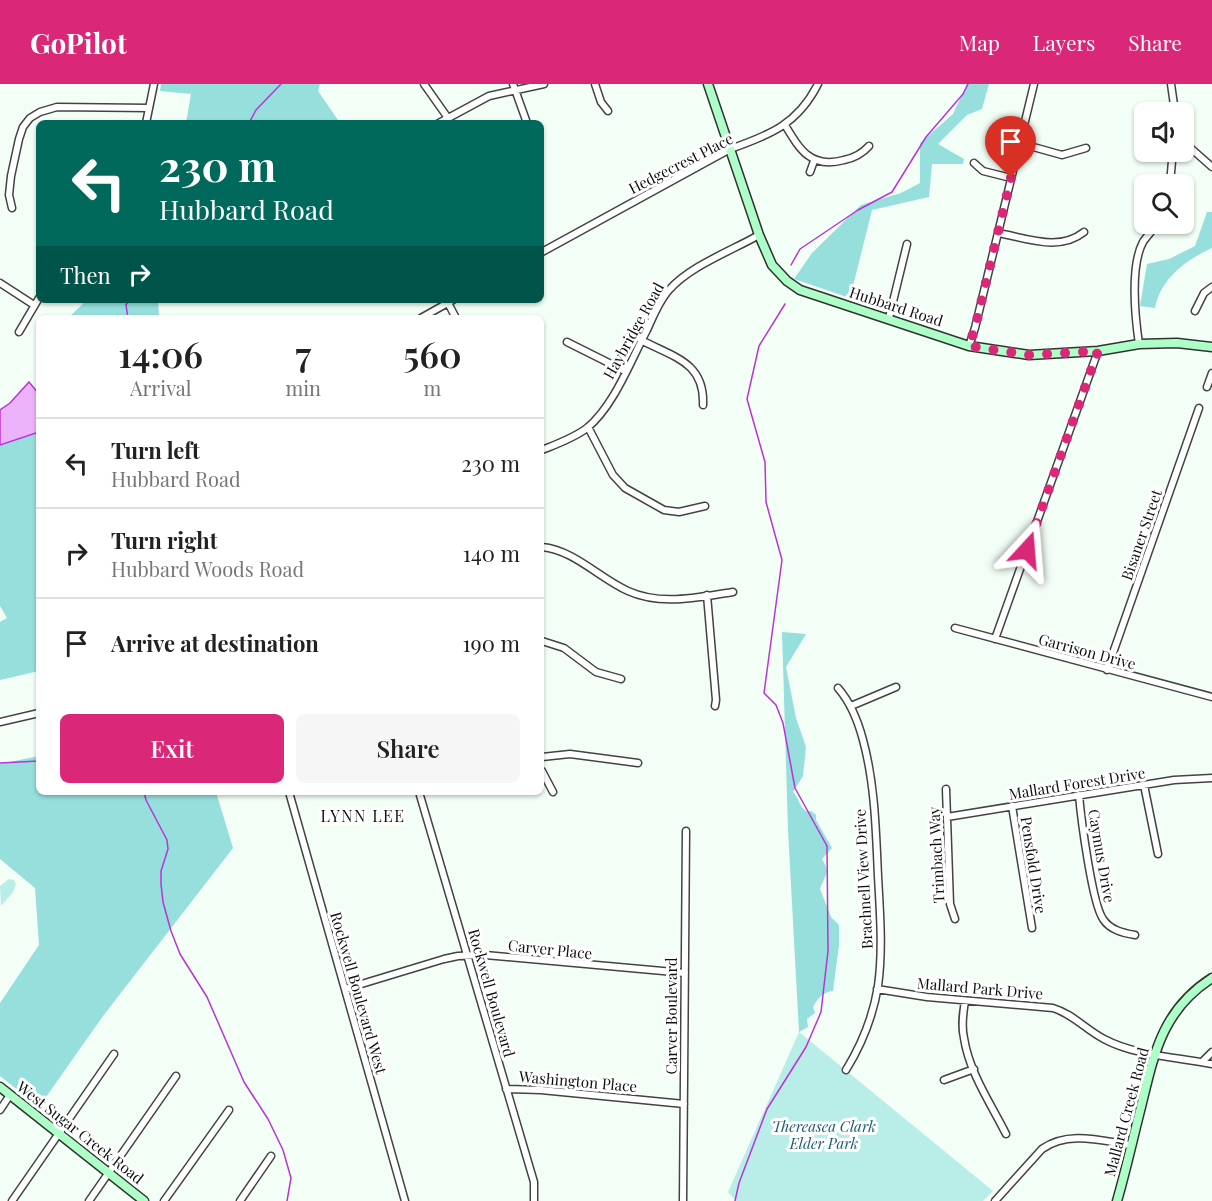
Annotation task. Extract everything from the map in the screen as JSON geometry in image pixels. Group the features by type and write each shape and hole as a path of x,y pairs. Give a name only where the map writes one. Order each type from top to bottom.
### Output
{"main road":[{"name":"Hubbard Road","path":"708,84 759,235 772,265 787,281 800,290 969,346 1029,355 1098,351 1138,344 1177,343 1212,347"},
{"name":"Mallard Creek Road","path":"1117,1201 1154,1053 1168,1023 1181,1005 1200,986 1212,978"},
{"name":"West Sugar Creek Road","path":"0,1087 144,1201"}],"street":[{"path":"147,120 154,84"},
{"path":"424,84 448,118"},
{"path":"444,120 489,96 514,87 544,84"},
{"path":"595,84 608,111"},
{"name":"Hedgecrest Place","path":"544,251 730,149 762,138 785,125 805,105 818,84"},
{"path":"969,346 1034,84"},
{"path":"1171,84 1174,102"},
{"path":"514,87 526,120"},
{"path":"12,208 9,195 11,176 19,139 23,127 30,118 39,112 57,107 149,108"},
{"path":"785,125 800,148 814,161 834,163 842,161 857,156 868,146"},
{"path":"1019,143 1062,154 1086,148"},
{"path":"1194,152 1212,167"},
{"path":"810,172 814,161"},
{"path":"974,163 983,171 1011,178"},
{"path":"998,233 1056,244 1075,239 1083,232"},
{"path":"1138,344 1134,310 1137,262 1143,243 1150,234"},
{"name":"Haybridge Road","path":"544,449 588,427 601,413 663,298 675,284 759,235"},
{"path":"889,318 907,244"},
{"path":"0,283 34,305"},
{"path":"1195,311 1204,293 1212,287"},
{"path":"19,332 36,302"},
{"path":"427,315 449,303"},
{"path":"641,340 693,369 702,383 703,405"},
{"path":"567,342 625,371"},
{"path":"995,639 1098,351"},
{"path":"1207,387 1212,373"},
{"name":"Bisaner Street","path":"1107,670 1199,408"},
{"path":"588,427 613,475 625,488 664,510 679,512 705,506"},
{"path":"544,548 563,553 627,591 642,597 667,600 733,592"},
{"path":"707,596 715,706"},
{"name":"Garrison Drive","path":"955,628 1212,697"},
{"path":"544,642 564,648 596,672 621,679"},
{"path":"852,706 896,687"},
{"name":"Brachnell View Drive","path":"838,688 852,706 866,753 876,835 881,941 877,989 867,1032 846,1070"},
{"path":"0,722 36,714"},
{"path":"544,757 570,754 638,764"},
{"path":"544,774 554,792"},
{"name":"Mallard Forest Drive","path":"947,817 1188,778 1212,778"},
{"path":"1144,785 1158,854"},
{"name":"Trimbach Way","path":"946,789 950,904 955,919"},
{"name":"Rockwell Boulevard West","path":"291,795 405,1201"},
{"name":"Rockwell Boulevard","path":"420,795 534,1182 534,1201"},
{"name":"Caymus Drive","path":"1079,795 1099,911 1110,926 1121,932 1135,935"},
{"name":"Pensfold Drive","path":"1012,806 1032,927"},
{"name":"Carver Boulevard","path":"683,1201 686,831"},
{"name":"Carver Place","path":"345,989 444,959 485,955 685,973"},
{"name":"Mallard Park Drive","path":"877,989 927,997 1053,1008 1067,1014 1107,1041 1212,1064"},
{"path":"965,1000 963,1038 974,1069 1006,1134"},
{"path":"1202,1062 1212,1052"},
{"path":"12,1201 114,1054"},
{"path":"944,1080 974,1069"},
{"path":"89,1201 176,1076"},
{"name":"Washington Place","path":"506,1089 541,1090 684,1104"},
{"path":"0,1110 10,1095"},
{"path":"164,1201 229,1110"},
{"path":"995,1201 1042,1149 1058,1140 1077,1138 1131,1145"},
{"path":"240,1201 271,1156"}],"green space":[{"path":"9,879 14,880 16,884 13,892 1,906 0,886"},
{"name":"Thereasea Clark Elder Park","path":"799,1032 993,1191 983,1201 736,1201 728,1192"}],"shaded area":[{"path":"161,84 320,84 318,91 338,120 187,120 191,94 160,91"},
{"path":"967,84 989,84 982,109 967,115 938,144 964,159 963,164 932,164 929,197 872,210 850,298 794,279 812,253 861,205 901,193 920,183 920,143 953,114"},
{"path":"1207,212 1212,212 1212,248 1193,258 1176,271 1163,288 1155,308 1140,306 1147,264 1169,259 1195,246"},
{"path":"84,303 158,303 159,315 71,315"},
{"path":"29,382 36,390 36,433 0,445 0,410 10,403"},
{"path":"36,433 36,672 0,680 0,622 7,618 0,606 0,445"},
{"path":"782,632 806,634 786,667 796,718 806,747 803,776 793,792 806,811 811,811 816,815 816,820 832,848 822,859 827,871 820,889 831,917 839,925 839,945 833,991 819,998 813,1007 815,1013 807,1019 808,1027 799,1032 788,830"},
{"path":"36,757 36,795 217,795 233,848 103,1016 39,1107 0,1076 0,1003 39,945 35,888 0,859 0,764"}],"waterway":[{"path":"251,120 256,110 281,84"},
{"path":"791,265 800,249 858,210 892,192 926,137 963,94 968,84"},
{"path":"127,303 128,315"},
{"path":"735,1201 739,1183 767,1109 806,1047 821,1012 828,951 827,846 795,788 783,723 776,705 764,693 782,560 766,502 765,462 747,399 759,346 785,304"},
{"path":"0,763 36,761"},
{"path":"145,795 167,840 168,849 161,871 161,884 171,931 180,954 207,997 244,1082 268,1119 283,1150 291,1178 287,1201"}],"district":[{"name":"LYNN LEE","path":"363,816"}],"route":[{"path":"1011,178 969,346 1029,355 1098,351 1027,550"}]}
